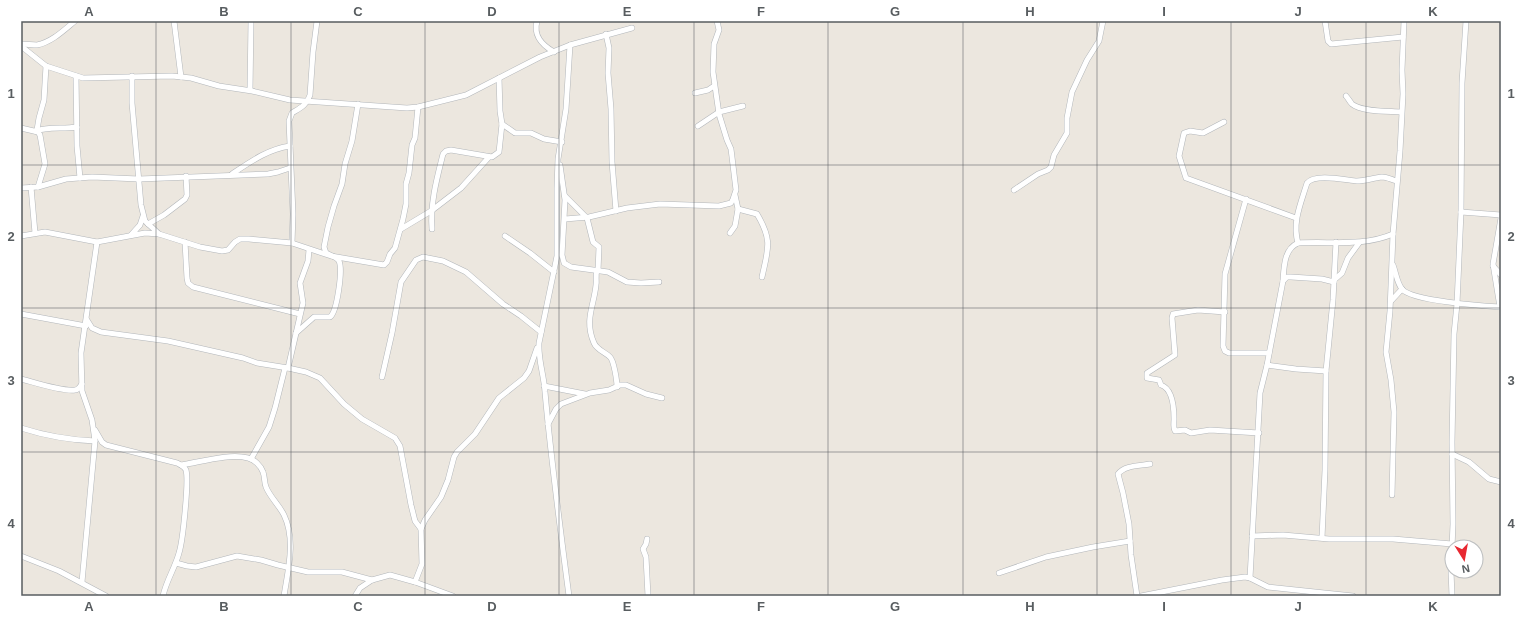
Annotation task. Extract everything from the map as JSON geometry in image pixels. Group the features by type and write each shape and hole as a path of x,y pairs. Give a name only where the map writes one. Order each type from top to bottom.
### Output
{"street":[{"path":"21,45 36,45 46,42 62,32 75,21"},
{"path":"174,21 181,77"},
{"path":"250,90 251,21"},
{"path":"292,244 293,214 289,121 290,114 308,101 312,85 313,52 317,21"},
{"path":"537,21 536,31 541,43 554,52"},
{"path":"565,219 587,218 627,208 660,204 718,206 731,203 736,190 731,149 726,140 714,86 714,44 719,30 717,21"},
{"path":"1014,190 1024,182 1051,167 1054,155 1067,133 1067,118 1072,92 1087,60 1099,41 1103,21"},
{"path":"1325,21 1327,40 1331,44 1403,37"},
{"path":"1392,495 1394,412 1386,352 1391,301 1393,234 1401,112 1404,21"},
{"path":"1452,539 1454,334 1457,304 1461,212 1462,83 1466,21"},
{"path":"21,45 46,66 76,76 94,78 132,76 192,78 223,87 250,90 290,100 403,108 418,107 466,95 570,45 632,28"},
{"path":"606,34 609,48 608,73 616,211"},
{"path":"415,582 422,564 421,529 425,520 441,497 448,480 454,457 475,434 499,398 524,378 529,371 539,343 557,256 558,159 562,142 566,109 570,45"},
{"path":"36,130 44,100 46,66"},
{"path":"76,76 77,146 80,178"},
{"path":"131,236 140,225 143,216 132,102 132,76"},
{"path":"432,229 431,211 443,154 446,151 451,150 489,156 499,152 502,124 499,78"},
{"path":"695,93 708,90 714,86"},
{"path":"1346,96 1352,104 1367,110 1401,112"},
{"path":"358,104 352,141 344,164 342,184 330,217 324,247 326,253 331,256 384,265 395,248 401,229 406,204 406,184 412,145 415,138 418,107"},
{"path":"698,126 719,112 743,106"},
{"path":"1224,122 1203,133 1190,130 1184,133 1179,152 1179,161 1184,176 1188,179 1296,218"},
{"path":"502,124 516,133 531,133 544,139 562,142"},
{"path":"21,128 36,130 77,127"},
{"path":"36,130 40,135 45,160 44,170 38,187"},
{"path":"231,175 261,155 284,146 290,146"},
{"path":"401,229 431,211 461,188 489,156"},
{"path":"558,159 565,196 562,255 564,264 571,267 608,272 627,282 659,282"},
{"path":"21,188 38,187 66,179 92,177 139,179 231,175 273,173 290,168"},
{"path":"148,224 164,215 185,199 186,176"},
{"path":"1298,243 1296,235 1296,218 1307,183 1312,179 1357,181 1373,180 1380,177 1397,181"},
{"path":"31,187 36,233"},
{"path":"730,233 735,226 738,209 735,194"},
{"path":"565,196 587,218 593,242 599,247 596,288 590,315 591,328 595,344 611,358 617,378 617,386"},
{"path":"1246,199 1226,274 1223,346 1225,351 1240,354 1269,353"},
{"path":"738,209 757,214 768,236 769,244 762,277"},
{"path":"1461,212 1501,215"},
{"path":"143,216 148,224 158,234"},
{"path":"1392,263 1402,290 1422,298 1457,304 1500,307 1493,266 1501,218"},
{"path":"21,236 45,232 97,242 145,233 158,234 222,252 228,250 235,242 244,238 292,244 338,258 340,265 338,293 333,314 330,317 314,317 296,334"},
{"path":"1250,578 1260,393 1267,365 1287,253 1292,245 1298,243 1360,242 1381,239 1393,234"},
{"path":"505,236 554,272"},
{"path":"97,242 87,320 81,353 83,396 94,429 102,442 106,445 181,465 186,469 187,486 182,542 176,563 163,596"},
{"path":"186,242 187,278 188,283 193,288 300,314"},
{"path":"1322,538 1326,470 1326,371 1332,313 1336,242"},
{"path":"1334,281 1342,273 1350,254 1360,242"},
{"path":"251,459 269,427 287,368 303,303 300,283 308,261 309,250"},
{"path":"382,377 401,282 416,260 423,257 443,261 466,272 503,304 541,332"},
{"path":"1493,266 1501,275"},
{"path":"1283,281 1287,277 1334,281"},
{"path":"1391,301 1402,290"},
{"path":"1224,312 1198,310 1173,314 1175,354 1148,373 1147,378 1159,380 1161,385 1167,389 1173,401 1175,431 1185,430 1190,433 1210,430 1222,432 1236,431 1259,433"},
{"path":"21,314 86,326"},
{"path":"87,320 92,328 101,332 168,341 243,358 257,363 306,372 320,378 344,404 362,419 397,439 400,446 411,505 415,520 421,529"},
{"path":"539,343 547,426 569,596"},
{"path":"1267,365 1326,371"},
{"path":"21,379 43,385 73,390 79,388 82,383"},
{"path":"547,426 556,409 561,404 586,394 609,390 617,386 626,385 646,394 662,398"},
{"path":"544,386 586,394"},
{"path":"21,428 66,439 95,441"},
{"path":"82,582 95,441 94,429"},
{"path":"1452,454 1469,462 1489,479 1501,482"},
{"path":"181,465 237,456 251,459 260,467 263,472 266,488 283,512 289,528 288,568 284,596"},
{"path":"1137,596 1124,493 1118,474 1128,468 1150,464"},
{"path":"1252,536 1283,535 1322,538 1393,539 1444,543"},
{"path":"647,539 643,549 646,557 648,596"},
{"path":"999,573 1046,558 1093,547 1130,542"},
{"path":"21,556 82,582 106,596"},
{"path":"176,563 187,566 196,566 237,556 262,560 308,572 342,572 372,580"},
{"path":"356,596 360,588 372,580 390,575 415,582 453,596"},
{"path":"1141,596 1153,595 1222,580 1250,578 1268,587 1352,596"},
{"path":"1451,579 1452,596"}]}
